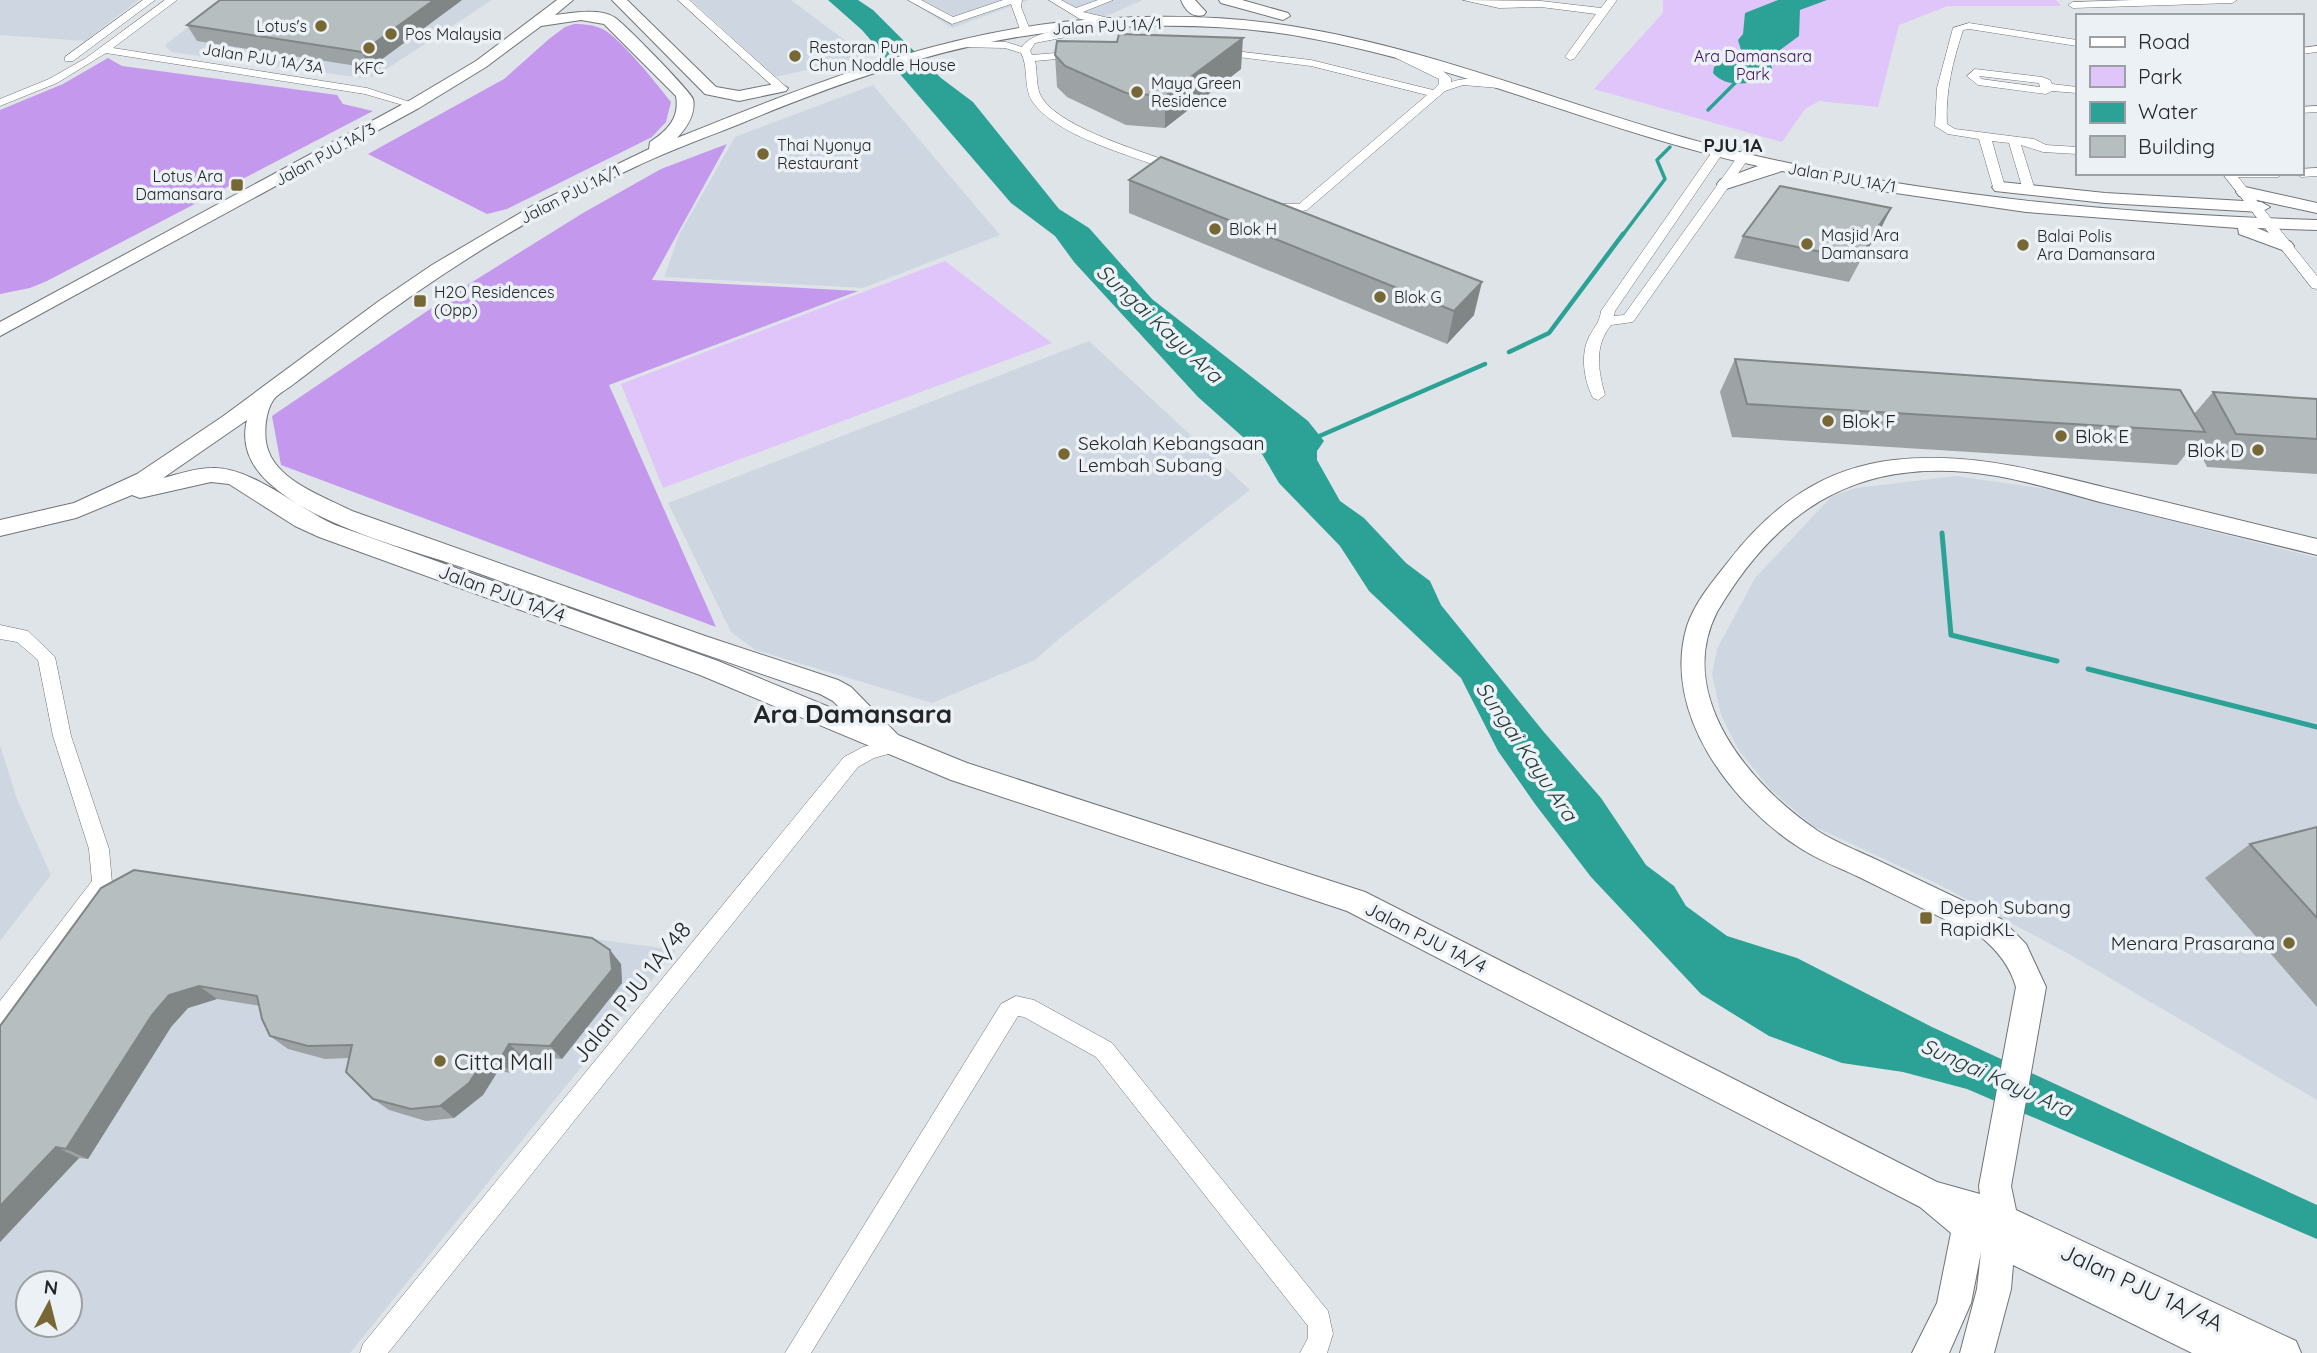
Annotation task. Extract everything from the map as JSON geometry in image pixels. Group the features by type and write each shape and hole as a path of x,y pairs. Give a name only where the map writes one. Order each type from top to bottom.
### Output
{"main road":[{"name":"Jalan PJU 1A/3","path":"75,292 413,105 481,64 566,0"},
{"path":"619,0 711,91 725,96 753,95 815,77 848,75"},
{"path":"1188,0 1191,7 1204,6 1220,19 1287,25 1343,40"},
{"name":"Jalan PJU 1A/1","path":"1226,0 1251,9 1322,24 1469,63 1722,147"},
{"path":"535,23 591,1"},
{"path":"1146,22 1204,6"},
{"path":"535,23 581,16 608,20 684,95 687,104 677,130 634,161"},
{"name":"Jalan PJU 1A/1","path":"0,527 110,498 167,465 263,400 415,284 499,232 634,161 848,75 954,44 1025,30 1146,22 1271,27 1343,40 1510,87 1659,135 1746,153 2029,190 2254,207 2317,208"},
{"path":"710,130 753,95"},
{"path":"1659,135 1699,160 1702,170"},
{"name":"Jalan PJU 1A/1","path":"1746,153 1783,167 2047,210 2214,223 2317,225"},
{"path":"1726,184 1763,170 1783,167"},
{"path":"2241,190 2317,208"},
{"path":"2214,223 2249,231 2291,252 2304,236 2317,230"},
{"path":"0,340 88,289 100,278"},
{"path":"0,309 75,292"},
{"path":"0,330 75,292"},
{"path":"0,513 22,511 107,486 142,466 300,359 337,342"},
{"name":"Jalan PJU 1A/4","path":"263,400 254,435 257,454 262,466 292,500 303,520 327,531 698,664 960,772 1355,901 1931,1196 1989,1209"},
{"path":"1929,1353 1942,1335 1989,1209 2031,987 2019,956 2011,944 1991,928 1811,841 1770,811 1734,772 1720,750 1703,712 1693,663 1700,624 1722,585 1786,512 1810,496 1856,476 1924,466 1980,467 2021,474 2317,547"},
{"name":"Jalan PJU 1A/4","path":"110,498 186,479 223,475 234,477 697,643 829,687 842,694 893,746"},
{"path":"1977,1353 1989,1314 1995,1280 1989,1209"},
{"name":"Jalan PJU 1A/4A","path":"1989,1209 2041,1262 2229,1353"},
{"name":"Jalan PJU 1A/4A","path":"1989,1209 2284,1353"},
{"path":"1995,1280 2014,1268 2041,1262"}],"street":[{"path":"0,92 37,76 82,51 150,0"},
{"path":"0,103 53,81 106,50 172,0"},
{"path":"682,0 781,88"},
{"path":"913,0 952,21 1015,0 1025,30"},
{"path":"1054,0 1084,17 1127,23"},
{"path":"1075,12 1108,0"},
{"path":"1468,0 1499,5 1541,4 1604,12"},
{"path":"1570,57 1612,0"},
{"path":"2070,2 2232,0"},
{"path":"1146,22 1045,36 1031,41 1027,55 1033,69 1031,88 1042,107 1079,129 1185,172"},
{"path":"2076,43 1958,28 1958,74 1939,101 1941,126 1952,132 2034,143 2043,148 2076,150"},
{"path":"954,44 1006,45 1027,55 1094,53"},
{"name":"Jalan PJU 1A/3A","path":"106,50 367,91 413,105"},
{"path":"1205,51 1311,63 1439,91 1462,82 1510,87"},
{"path":"1258,201 1282,209 1303,206 1445,84 1445,78 1439,73 1399,56"},
{"path":"1958,74 1978,72 2042,80 2047,87 2076,90"},
{"path":"1985,138 1999,187"},
{"path":"2034,143 2038,138 2076,141"},
{"path":"2014,141 2029,190"},
{"path":"1598,395 1591,368 1592,344 1597,332 1607,321 1608,312 1702,170 1722,147"},
{"path":"1607,321 1629,319 1675,250 1726,184 1746,153"},
{"path":"2229,175 2317,285"},
{"path":"0,632 22,636 46,657 62,736 99,849 102,883 0,1018"},
{"path":"849,728 853,736 851,762"},
{"name":"Jalan PJU 1A/48","path":"372,1353 851,762 869,752 893,746"},
{"path":"797,1353 1008,1012 1016,1006 1027,1007 1104,1050 1319,1320 1322,1331 1320,1346 1312,1353"}],"shaded area":[{"path":"0,0 139,0 85,41 0,35"},
{"name":"Lotus's","path":"223,0 492,0 376,76 362,78 171,52 165,45"},
{"path":"691,0 791,0 866,56 776,77"},
{"path":"908,0 1029,0 952,28"},
{"path":"1047,0 1143,0 1104,17 1084,17"},
{"path":"574,24 599,27 614,37 671,102 666,122 652,137 507,209 487,214 368,154 504,79 549,39"},
{"path":"108,58 122,66 337,95 343,104 373,111 47,281 30,288 0,294 0,110 63,84"},
{"path":"873,85 1000,235 863,288 664,277 679,235 735,137"},
{"path":"727,144 652,280 858,291 609,385 716,627 281,465 272,416 448,297 583,213 661,169"},
{"path":"1089,341 1250,490 1035,660 932,703 755,650 731,632 668,503"},
{"path":"1956,476 2047,489 2317,558 2317,1100 2069,954 1938,884 1813,826 1770,789 1738,749 1721,715 1712,674 1717,649 1755,578 1832,496 1856,488"},
{"path":"0,745 17,799 51,875 0,941"},
{"path":"132,876 676,950 350,1353 0,1353 0,1056"}],"green space":[{"name":"Ara Damansara Park","path":"1663,0 2056,0 2061,6 1948,6 1899,25 1878,107 1819,101 1805,109 1782,142 1594,89 1663,13"},
{"path":"945,261 1052,343 663,488 621,384"}],"water":[{"name":"Sungai Kayu Ara","path":"828,0 858,0 873,10 941,78 973,102 1059,209 1089,228 1152,299 1308,421 1324,441 1317,451 1317,460 1340,501 1364,518 1406,563 1430,581 1441,605 1601,798 1646,865 1674,886 1686,906 1727,936 1797,958 1932,1027 2317,1205 2317,1239 1967,1089 1903,1072 1842,1063 1769,1036 1701,994 1591,877 1535,804 1498,751 1461,678 1369,591 1340,546 1279,483 1262,454 1198,397 1074,262 1055,236 1011,203 862,30"},
{"path":"1778,0 1827,0 1800,10 1799,36 1769,58 1772,68 1765,79 1737,84 1718,78 1713,73 1714,67 1741,50 1738,40 1743,34 1745,13"}],"building":[{"name":"Lotus's","path":"220,0 434,0 362,52 187,25"},
{"path":"1119,34 1243,38 1165,96 1126,93 1065,66 1055,55 1057,41 1117,42"},
{"path":"1161,157 1482,282 1454,311 1129,180"},
{"path":"1780,186 1891,208 1872,236 1861,260 1743,236"},
{"path":"1735,359 2180,390 2205,432 1747,404"},
{"path":"2213,392 2317,399 2317,439 2236,434"},
{"path":"2317,827 2317,918 2250,844"},
{"name":"Citta Mall","path":"134,870 592,938 610,950 612,970 550,1046 509,1044 499,1061 485,1059 469,1083 440,1106 411,1109 373,1099 346,1072 352,1045 308,1046 270,1036 262,1019 257,996 199,986 169,995 152,1015 66,1149 56,1147 0,1206 0,1026 101,888"}],"waterway":[{"path":"1708,110 1737,81"},
{"path":"1622,236 1665,179 1657,160 1670,147"},
{"path":"1509,352 1549,333 1623,234"},
{"path":"1315,438 1485,364"},
{"path":"1942,533 1951,635 2057,661"},
{"path":"2088,669 2317,727"}],"place":[{"name":"Lotus's","path":"321,26"},
{"name":"Pos Malaysia","path":"391,34"},
{"name":"KFC","path":"369,48"},
{"name":"Restoran Pun Chun Noddle House","path":"795,56"},
{"name":"Maya Green Residence","path":"1137,92"},
{"name":"Thai Nyonya Restaurant","path":"763,154"},
{"name":"Lotus Ara Damansara","path":"237,185"},
{"name":"Blok H","path":"1215,229"},
{"name":"Masjid Ara Damansara","path":"1807,244"},
{"name":"Balai Polis Ara Damansara","path":"2023,245"},
{"name":"Blok G","path":"1380,297"},
{"name":"H2O Residences (Opp)","path":"420,301"},
{"name":"Blok F","path":"1828,421"},
{"name":"Blok E","path":"2061,436"},
{"name":"Blok D","path":"2258,450"},
{"name":"Sekolah Kebangsaan Lembah Subang","path":"1064,454"},
{"name":"Depoh Subang RapidKL","path":"1926,918"},
{"name":"Menara Prasarana","path":"2289,943"},
{"name":"Citta Mall","path":"440,1061"}],"district":[{"name":"PJU 1A","path":"1733,145"},
{"name":"Ara Damansara","path":"853,713"}]}
